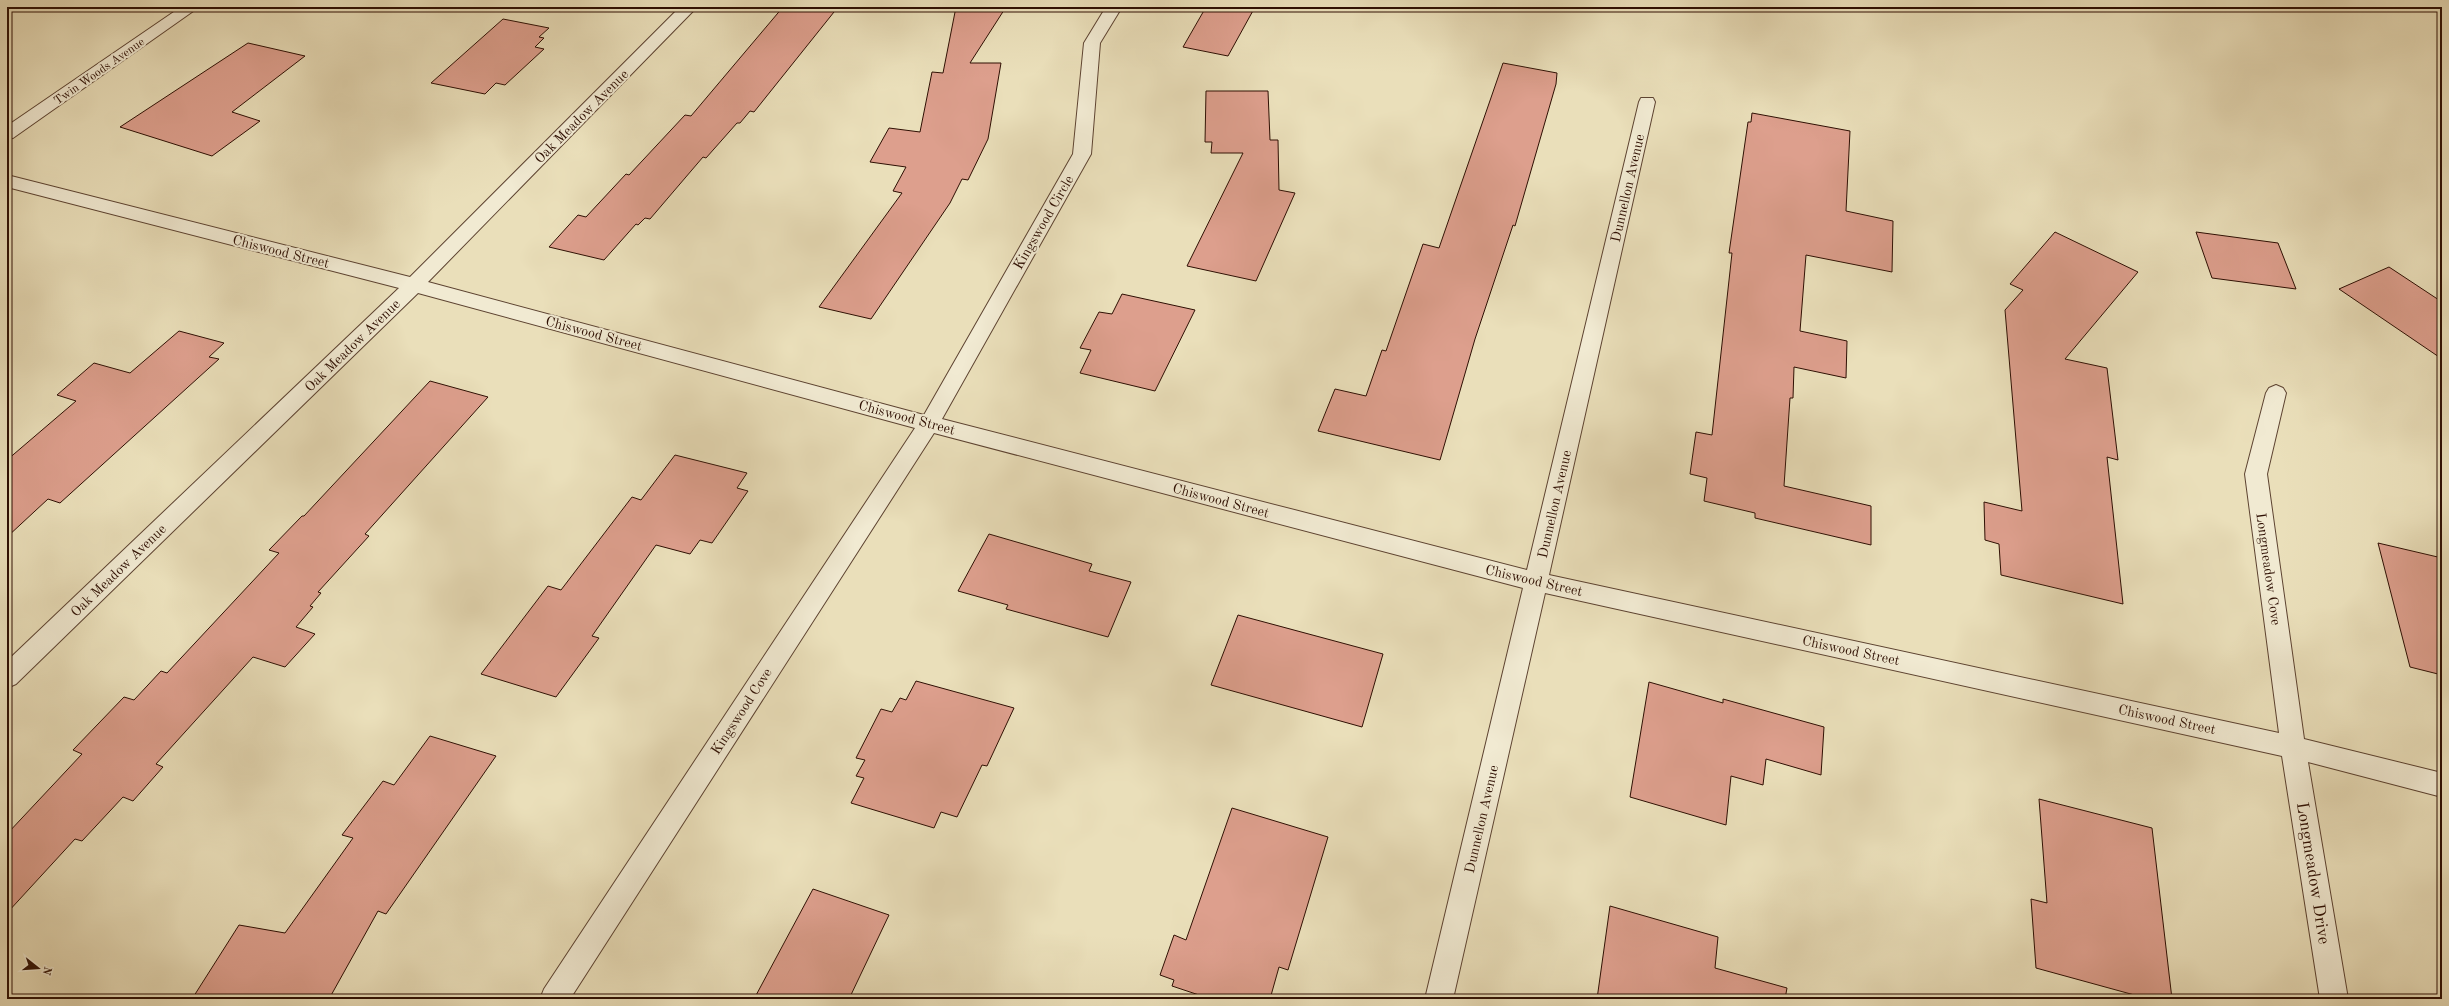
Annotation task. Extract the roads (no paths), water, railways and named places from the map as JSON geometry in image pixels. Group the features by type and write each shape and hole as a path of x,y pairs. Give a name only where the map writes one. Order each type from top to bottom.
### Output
{"street":[{"name":"Twin Woods Avenue","path":"7,134 191,7"},
{"name":"Oak Meadow Avenue","path":"7,677 414,285 689,7"},
{"name":"Kingswood Circle","path":"929,424 1082,154 1092,43 1114,7"},
{"name":"Dunnellon Avenue","path":"1439,999 1647,102"},
{"name":"Chiswood Street","path":"7,181 414,285 929,424 1536,582 2293,747 2442,785"},
{"name":"Longmeadow Cove","path":"2276,394 2256,474 2293,747"},
{"name":"Kingswood Cove","path":"554,999 929,424"},
{"name":"Longmeadow Drive","path":"2293,747 2334,999"}]}
